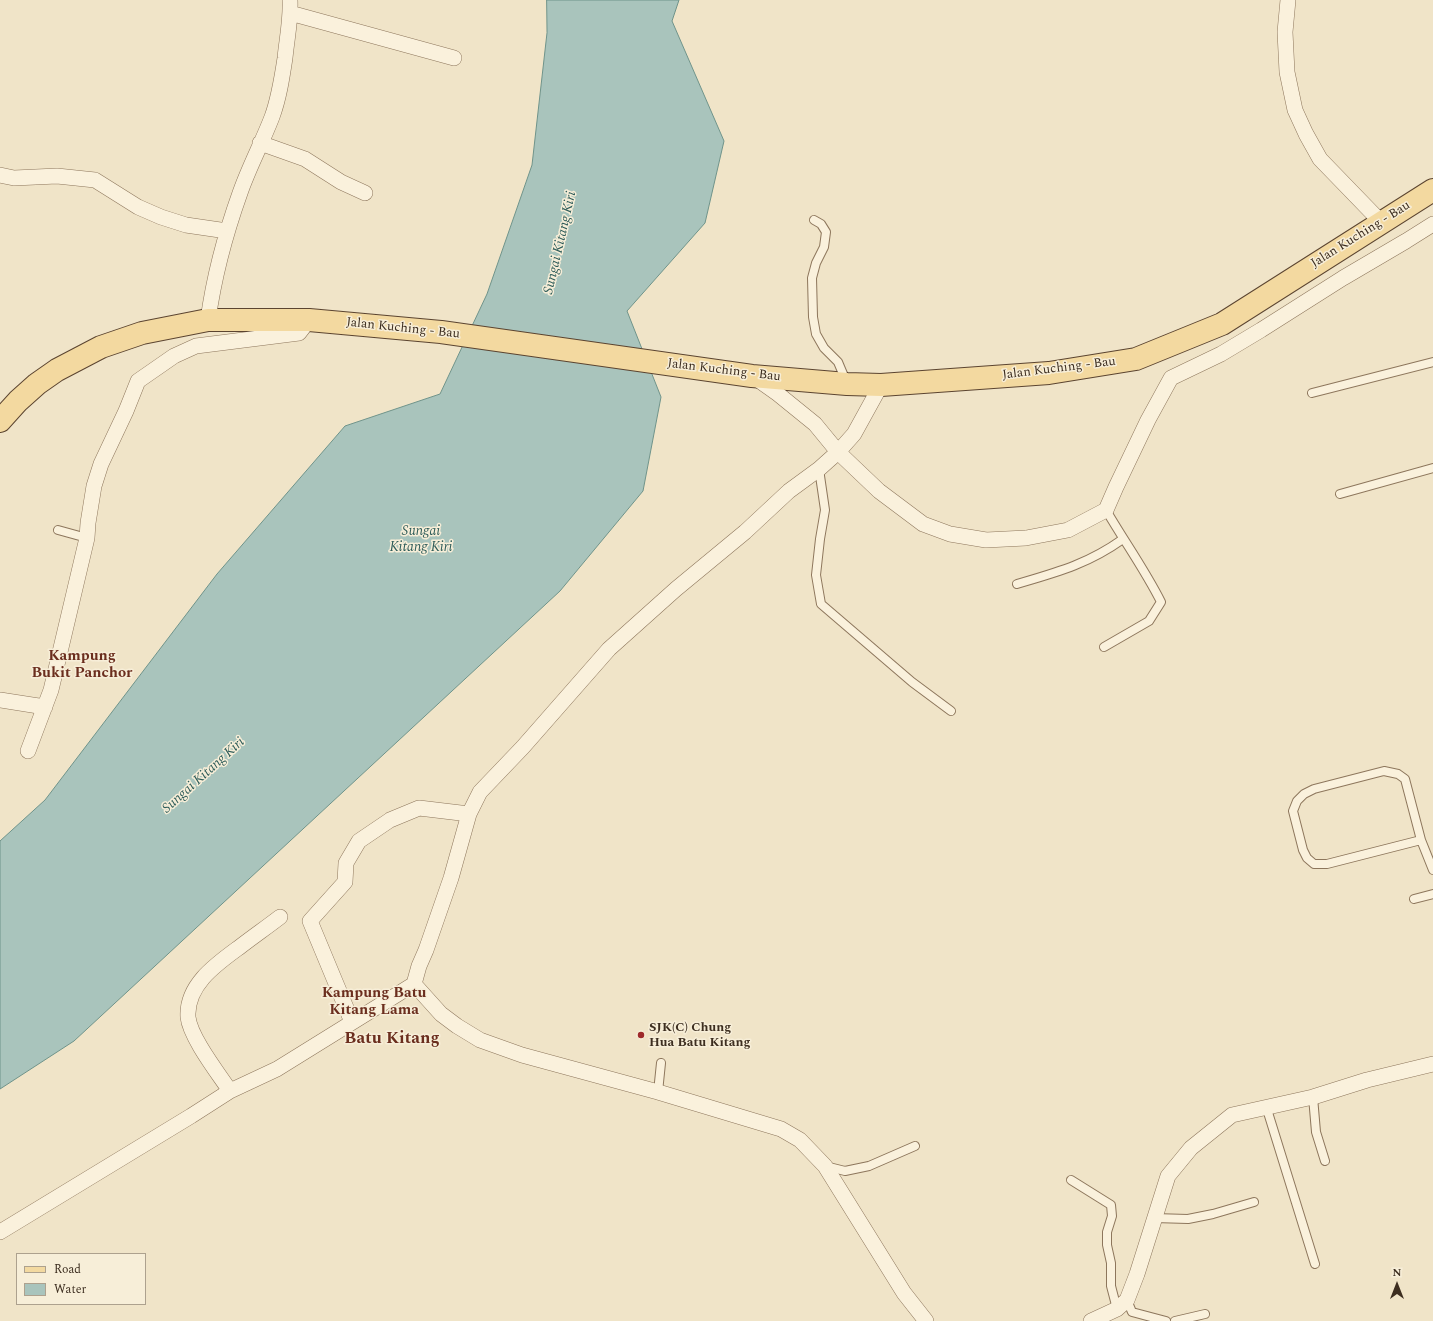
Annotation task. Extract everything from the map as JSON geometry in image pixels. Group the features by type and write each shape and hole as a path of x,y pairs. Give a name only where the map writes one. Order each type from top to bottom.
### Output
{"main road":[{"name":"Jalan Kuching - Bau","path":"0,421 36,384 57,370 101,347 142,332 208,320 309,320 441,332 752,376 846,384 881,385 1049,373 1136,359 1222,324 1433,190"}],"street":[{"path":"1288,0 1284,32 1287,72 1295,110 1320,159 1381,222"},
{"path":"208,320 213,288 227,231 240,193 272,117 280,92 290,6 454,58"},
{"path":"260,143 305,159 341,182 366,193"},
{"path":"0,175 14,178 57,176 95,180 138,207 161,217 186,226 227,231"},
{"path":"752,376 778,394 815,424 838,452 879,491 923,524 950,534 986,540 1026,538 1068,530 1106,510 1148,420 1171,378 1221,354 1433,224"},
{"path":"28,751 51,690 87,538 94,486 101,464 126,411 138,381 174,356 196,346 299,333 309,320"},
{"path":"0,1232 230,1091 277,1069 414,984 419,966 451,878 469,814 480,792 523,747 609,649 676,589 745,532 789,491 819,469 838,452 854,434 881,385"},
{"path":"0,700 44,707"},
{"path":"352,1022 310,922 345,882 346,863 359,841 390,820 419,808 469,814"},
{"path":"230,1091 193,1034 188,1017 189,1001 200,982 215,966 280,917"},
{"path":"414,984 441,1014 480,1040 522,1055 658,1092 781,1129 800,1140 825,1166 904,1293 926,1321"},
{"path":"1091,1321 1122,1304 1137,1274 1168,1176 1191,1148 1232,1115 1266,1106 1313,1097 1367,1080 1433,1064"}],"lane":[{"path":"814,220 821,224 826,232 824,247 816,263 812,278 813,317 816,334 824,348 838,362 846,384"},
{"path":"1312,393 1433,362"},
{"path":"1340,494 1433,468"},
{"path":"819,469 825,510 816,575 821,604 912,682 951,711"},
{"path":"1104,647 1149,621 1161,602 1149,578 1106,510"},
{"path":"58,530 87,538"},
{"path":"1017,584 1062,571 1082,563 1106,552 1123,539"},
{"path":"1421,840 1327,864 1314,864 1307,858 1303,850 1293,811 1297,801 1304,794 1314,788 1384,771 1398,774 1405,779 1421,840 1433,870"},
{"path":"1414,899 1433,894"},
{"path":"658,1092 661,1063"},
{"path":"1313,1097 1316,1132 1325,1161"},
{"path":"1266,1106 1315,1264"},
{"path":"825,1166 845,1171 870,1166 915,1146"},
{"path":"1071,1180 1110,1204 1112,1216 1107,1232 1107,1245 1111,1263 1111,1286 1114,1294 1122,1304 1132,1312 1166,1321"},
{"path":"1154,1218 1188,1219 1213,1214 1254,1202"},
{"path":"1175,1321 1205,1314"}],"water":[{"name":"Sungai Kitang Kiri","path":"547,0 679,0 672,21 724,141 705,223 627,311 661,397 643,491 560,591 74,1041 0,1089 0,841 45,800 217,574 345,426 440,394 487,294 532,165 547,33"}],"place":[{"name":"SJK(C) Chung Hua Batu Kitang","path":"641,1035"}],"district":[{"name":"Kampung Bukit Panchor","path":"82,666"},
{"name":"Kampung Batu Kitang Lama","path":"374,1002"},
{"name":"Batu Kitang","path":"392,1040"}]}
